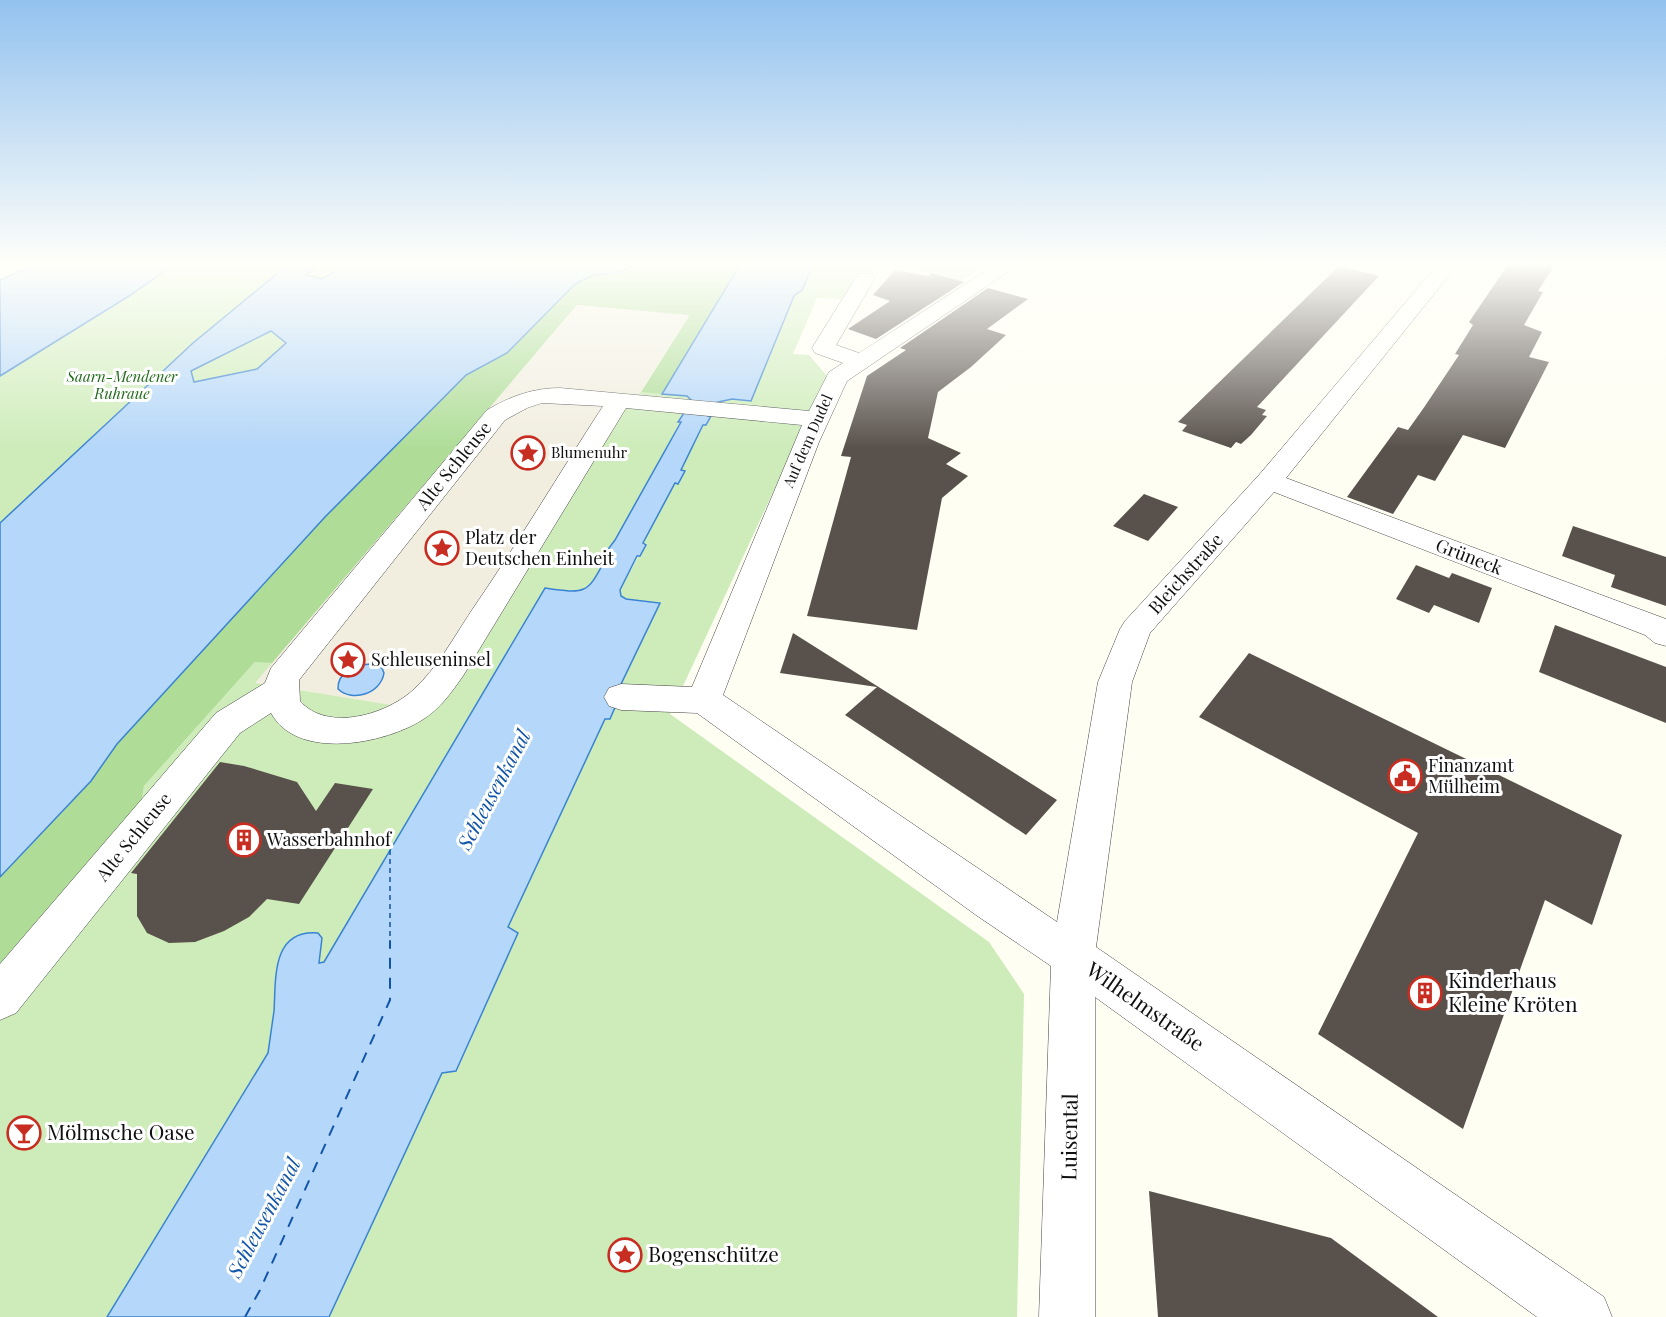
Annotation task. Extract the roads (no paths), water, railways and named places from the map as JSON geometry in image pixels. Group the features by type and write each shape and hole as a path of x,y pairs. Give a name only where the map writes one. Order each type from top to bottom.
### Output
{"street":[{"path":"837,324 823,348 860,362"},
{"name":"Auf dem Dudel","path":"704,700 817,419 837,377 918,324"},
{"name":"Bleichstraße","path":"1073,956 1112,701 1120,667 1137,629 1269,481 1399,324"},
{"name":"Alte Schleuse","path":"0,998 228,723 280,690 284,677 299,656 496,415 512,405 538,397 685,405 817,419"},
{"path":"280,690 284,709 305,725 339,731 367,728 399,717 422,702 440,683 490,608 619,400"},
{"name":"Grüneck","path":"1269,481 1656,627 1666,635"},
{"path":"621,697 704,700"},
{"name":"Wilhelmstraße","path":"704,700 991,902 1073,956 1584,1317"},
{"name":"Luisental","path":"1067,1317 1073,956"}],"water":[{"path":"0,324 83,324 0,376"},
{"path":"215,324 535,324 507,353 466,375 325,517 117,744 91,781 0,877 0,523","holes":["271,331 286,343 257,369 194,382 191,371"]},
{"name":"Schleusenkanal","path":"704,324 782,324 751,401 732,399 714,403 708,416 711,416 706,425 703,425 681,470 685,471 678,484 675,483 643,543 646,545 640,556 637,556 620,590 621,596 626,599 660,603 612,703 616,705 610,719 605,719 508,927 518,933 456,1071 442,1073 329,1317 107,1317 268,1053 274,1011 276,972 284,948 292,939 303,934 318,933 322,938 319,963 324,962 545,588 580,590 586,588 596,576 609,553 606,552 615,540 681,422 678,422 692,401 687,396 662,394"},
{"path":"370,664 382,668 384,673 378,686 372,691 366,694 351,695 338,689 341,678 348,670"}],"place":[{"name":"Blumenuhr","path":"528,453"},
{"name":"Platz der Deutschen Einheit","path":"442,548"},
{"name":"Schleuseninsel","path":"348,660"},
{"name":"Finanzamt Mülheim","path":"1405,776"},
{"name":"Wasserbahnhof","path":"244,840"},
{"name":"Kinderhaus Kleine Kröten","path":"1425,993"},
{"name":"Mölmsche Oase","path":"24,1133"},
{"name":"Bogenschütze","path":"625,1255"}],"park label":[{"name":"Saarn-Mendener Ruhraue","path":"122,386"}]}
